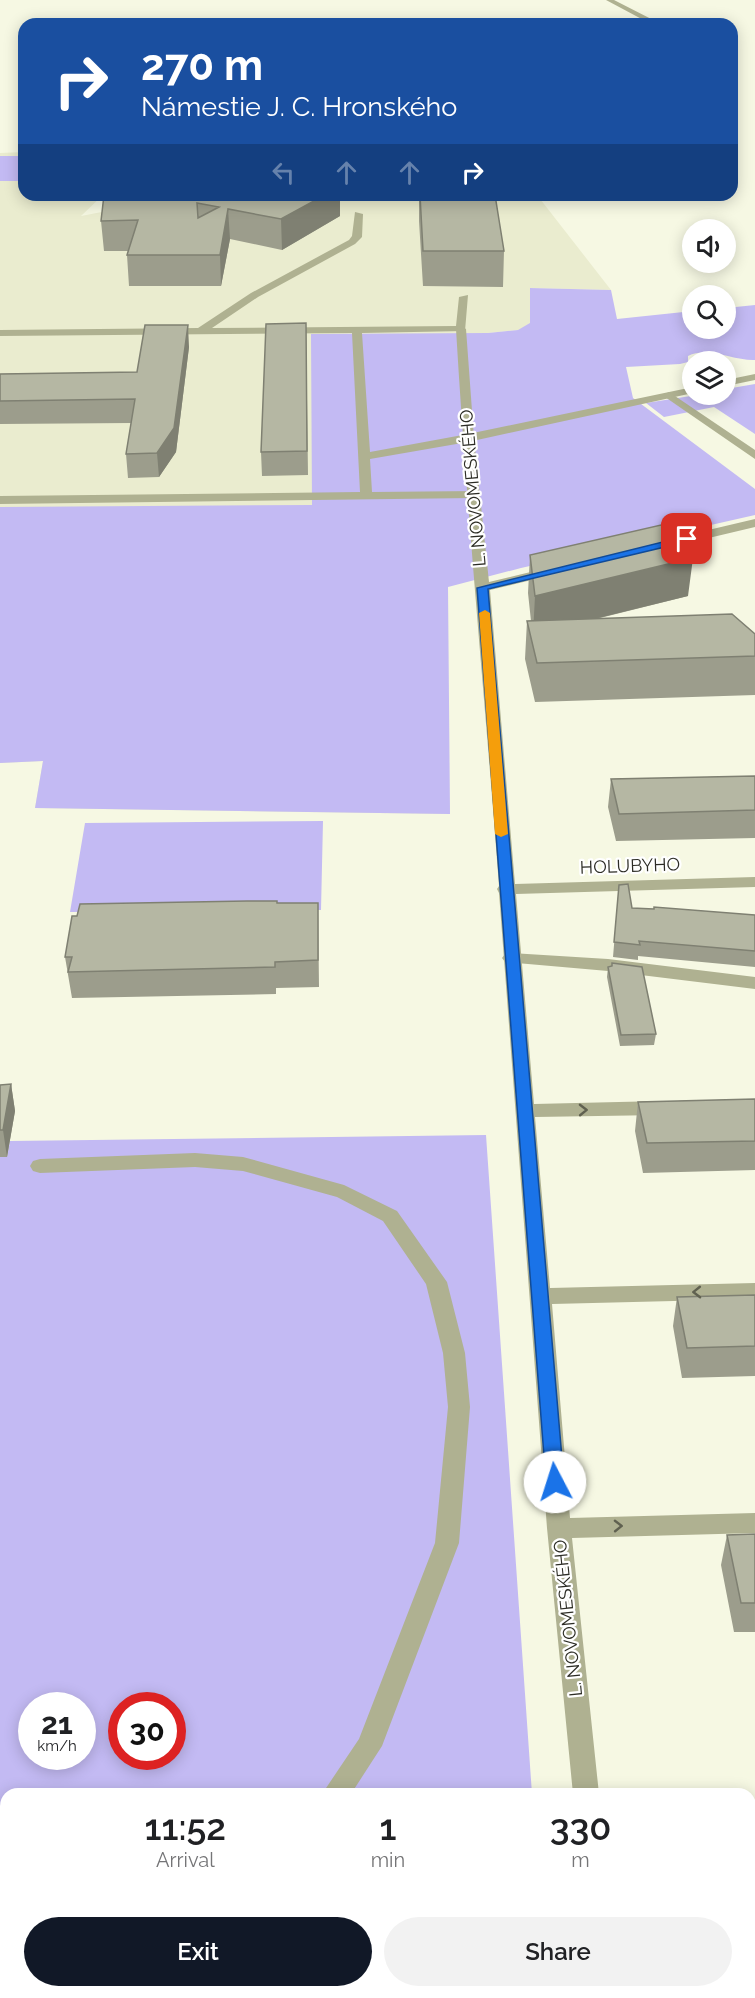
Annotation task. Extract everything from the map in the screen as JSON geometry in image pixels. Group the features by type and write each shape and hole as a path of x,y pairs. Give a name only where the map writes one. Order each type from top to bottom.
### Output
{"street":[{"path":"609,0 645,18"},
{"path":"200,332 221,314 256,293 352,242 357,237 358,214"},
{"name":"L. NOVOMESKÉHO","path":"464,297 461,329 468,438 483,588 505,889 559,1528 585,1788"},
{"path":"0,333 461,329"},
{"path":"357,330 366,495"},
{"path":"736,381 755,377"},
{"path":"364,458 682,392"},
{"path":"669,395 755,455"},
{"path":"0,500 473,494"},
{"path":"642,550 755,523"},
{"path":"483,588 562,569"},
{"name":"HOLUBYHO","path":"505,889 755,882"},
{"path":"511,958 608,965 755,983"},
{"path":"524,1111 674,1108"},
{"path":"40,1166 195,1160 243,1164 344,1192 390,1216 436,1282 454,1353 459,1407 447,1543 369,1746 339,1788"},
{"path":"540,1296 755,1291"},
{"path":"559,1528 755,1523"}],"shaded area":[{"path":"18,152 18,201 97,201 81,216 138,205 195,206 296,201 542,201 611,290 531,288 530,324 519,330 488,333 435,576 450,814 35,808 43,761 0,763 0,153"},
{"path":"0,156 18,156 18,181 0,181"},
{"path":"530,288 611,290 617,319 682,312 682,339 736,339 736,307 755,305 755,360 736,358 736,351 682,351 682,364 626,367 633,398 755,489 755,515 521,568 448,587 450,814 35,808 43,761 0,763 0,507 312,505 311,334 488,333 518,330 530,323"},
{"path":"755,384 755,434 714,407 664,417 646,403 682,397 682,405 736,405 736,387"},
{"path":"323,821 321,910 70,912 85,823"},
{"path":"486,1135 532,1788 0,1788 0,1157 7,1157 10,1141"}],"building":[{"path":"103,201 314,201 281,219 228,209 220,255 127,255 138,220 101,221","holes":["197,203 219,207 198,218"]},
{"path":"420,201 496,201 504,251 423,251"},
{"path":"306,323 307,451 261,452 266,324"},
{"path":"145,325 188,325 174,428 157,453 126,454 135,399 0,401 0,374 137,372"},
{"path":"661,525 693,558 535,596 530,555"},
{"path":"732,614 755,634 755,656 537,663 527,621"},
{"path":"755,776 755,810 619,814 611,779"},
{"path":"628,884 632,908 654,909 654,907 755,915 755,951 639,941 640,945 614,942 619,885"},
{"path":"247,901 318,903 318,960 275,962 275,967 68,972 72,957 65,957 72,916 77,916 80,904"},
{"path":"612,963 642,967 656,1034 621,1035 608,967 612,966"},
{"path":"11,1084 3,1130 0,1130 0,1085"},
{"path":"755,1099 755,1141 647,1143 638,1102"},
{"path":"755,1295 755,1346 687,1348 677,1297"},
{"path":"755,1534 755,1603 741,1603 727,1535"}],"slow traffic":[{"path":"485,613 501,834"}],"route":[{"path":"555,1482 505,889 483,588 687,539"}]}
